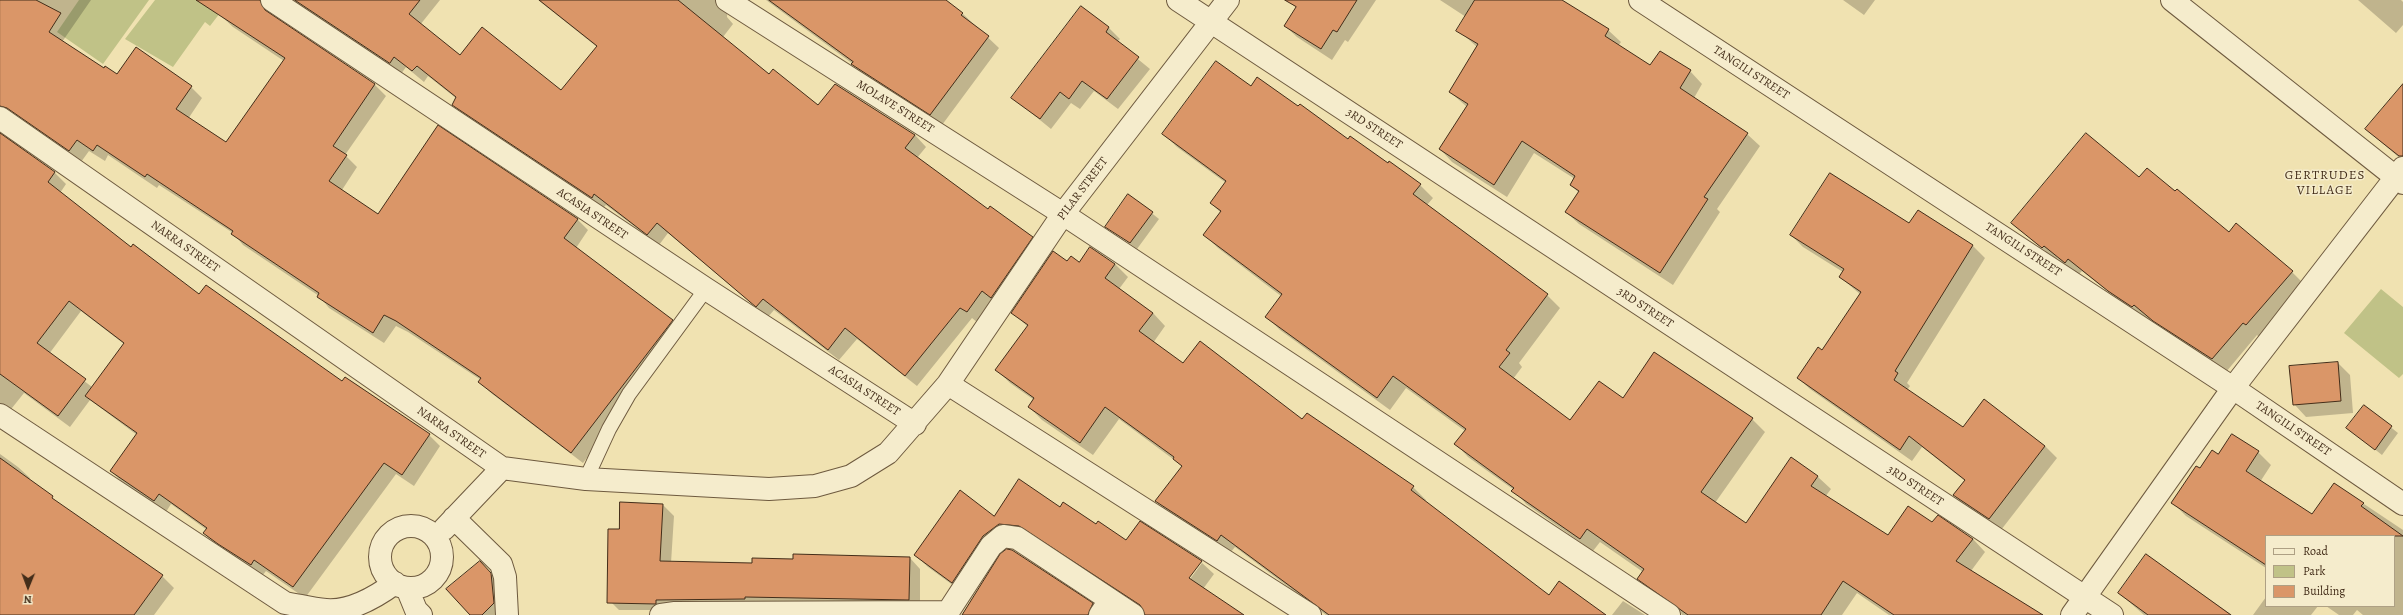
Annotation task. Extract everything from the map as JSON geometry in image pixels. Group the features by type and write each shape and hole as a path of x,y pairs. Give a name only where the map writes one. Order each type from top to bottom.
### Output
{"street":[{"name":"ACASIA STREET","path":"272,0 706,289 915,424"},
{"name":"MOLAVE STREET","path":"727,0 1063,214 1669,615"},
{"name":"3RD STREET","path":"1178,0 2112,615"},
{"name":"PILAR STREET","path":"948,384 1063,214 1228,0"},
{"name":"TANGILI STREET","path":"1640,0 2234,388 2403,504"},
{"path":"2072,615 2234,388 2401,176 2172,0"},
{"name":"NARRA STREET","path":"0,118 502,468 586,479 769,489 815,486 851,476 888,453 915,424 948,384"},
{"path":"948,384 1310,615"},
{"path":"0,415 285,603 326,610 346,609 401,586 419,587 430,582 438,572 443,560 442,548 436,537 427,529 416,525 404,526 393,531 385,540 380,551 381,564 386,575 401,586 416,610 421,615"},
{"path":"436,537 502,468"},
{"path":"454,518 501,564 505,577 507,615"},
{"path":"661,615 947,614 991,546 1003,536 1017,538 1105,608 1133,615"}],"lane":[{"path":"586,479 609,429 629,394 706,289"}],"green space":[{"path":"79,0 149,0 103,64 57,32"},
{"path":"155,0 230,0 210,26 205,22 173,67 125,39"},
{"path":"2381,289 2403,307 2403,374 2399,378 2344,333"}],"building":[{"path":"0,0 36,0 61,13 49,32 104,68 105,66 117,74 136,47 192,86 176,109 226,142 285,58 196,0 260,0 265,10 375,84 333,146 347,155 329,181 378,214 438,125 578,219 564,238 673,320 571,453 478,382 481,378 396,321 384,315 373,333 317,297 319,293 231,234 233,231 147,174 145,177 97,145 93,151 77,140 69,151 7,108 0,106"},
{"path":"295,0 420,0 409,14 460,55 482,27 561,90 597,46 539,0 678,0 769,74 773,69 818,105 835,84 915,135 905,148 988,209 990,206 1033,237 991,298 982,291 967,312 960,308 905,376 845,328 828,350 763,299 756,307 657,223 647,235 594,194 592,198 452,105 456,97 417,66 412,71 394,57 390,63"},
{"path":"769,0 946,0 963,13 961,15 989,36 930,115 851,64 853,62"},
{"path":"1285,0 1357,0 1337,32 1333,30 1321,49 1284,26 1296,7"},
{"path":"1475,0 1562,0 1609,29 1605,36 1650,65 1660,51 1691,70 1680,88 1748,133 1704,197 1708,199 1660,273 1565,212 1579,191 1570,185 1575,176 1522,141 1494,185 1439,149 1468,104 1449,92 1478,44 1456,31"},
{"path":"1081,6 1109,27 1106,32 1139,57 1107,99 1082,81 1069,99 1060,92 1040,119 1011,98"},
{"path":"1216,61 1251,86 1257,77 1298,106 1300,104 1348,139 1350,136 1388,163 1389,161 1421,184 1413,194 1548,294 1506,350 1510,353 1499,367 1570,420 1599,381 1623,398 1654,352 1753,418 1701,492 1746,523 1791,457 1818,476 1811,486 1888,535 1908,506 1932,522 1938,515 1973,539 1956,561 2043,615 1894,615 1843,581 1821,615 1688,615 1637,579 1644,569 1587,529 1580,539 1511,491 1514,488 1454,444 1466,429 1393,376 1377,398 1265,317 1282,294 1203,235 1221,211 1210,203 1226,181 1162,134"},
{"path":"2403,84 2403,156 2399,156 2365,129"},
{"path":"0,133 55,172 48,182 131,247 133,244 199,294 206,285 342,381 345,377 430,434 402,475 384,463 293,587 254,560 251,565 218,544 203,533 207,528 159,494 154,501 110,471 137,433 85,396 124,343 69,301 37,343 86,379 58,416 0,374"},
{"path":"2086,133 2139,177 2147,168 2175,191 2177,189 2229,232 2236,223 2293,271 2246,325 2243,323 2212,359 2153,321 2134,305 2132,307 2108,291 2068,259 2065,263 2044,246 2042,248 2011,223"},
{"path":"1830,173 1909,223 1918,210 1973,245 1895,371 1898,373 1894,380 1963,427 1984,399 2045,446 1989,519 1953,495 1965,480 1909,436 1900,450 1797,378 1818,347 1822,350 1861,292 1839,277 1844,269 1790,235"},
{"path":"1128,194 1153,212 1130,243 1105,227"},
{"path":"1090,247 1115,264 1105,278 1153,313 1139,331 1183,363 1200,341 1302,419 1307,413 1414,486 1411,490 1549,595 1559,581 1606,615 1329,615 1221,535 1217,541 1155,501 1182,466 1173,459 1174,457 1105,407 1080,443 1028,407 1034,398 995,370 1028,325 1011,313 1053,251 1067,261 1071,256 1079,262"},
{"path":"2338,362 2341,401 2293,405 2289,366"},
{"path":"2364,405 2392,426 2375,450 2346,428"},
{"path":"2232,434 2259,451 2246,471 2312,514 2334,483 2364,503 2361,506 2403,536 2265,535 2265,564 2171,503 2196,466 2200,468 2212,450 2218,454"},
{"path":"0,458 53,496 52,498 163,575 134,615 0,615"},
{"path":"1019,479 1060,507 1063,502 1096,524 1098,521 1126,540 1140,521 1202,561 1189,578 1244,615 1145,615 1140,605 1019,526 999,524 983,536 952,583 914,555 960,490 994,516"},
{"path":"620,502 663,504 660,561 752,563 752,558 793,559 793,554 910,557 909,600 745,597 745,599 656,600 656,604 607,603 608,529 619,529"},
{"path":"1007,549 1012,550 1093,603 1088,615 962,615 1000,554"},
{"path":"2146,554 2231,615 2148,615 2118,593"},
{"path":"480,561 491,573 494,603 482,615 470,615 446,589"}],"district":[{"name":"GERTRUDES VILLAGE","path":"2325,184"}]}
